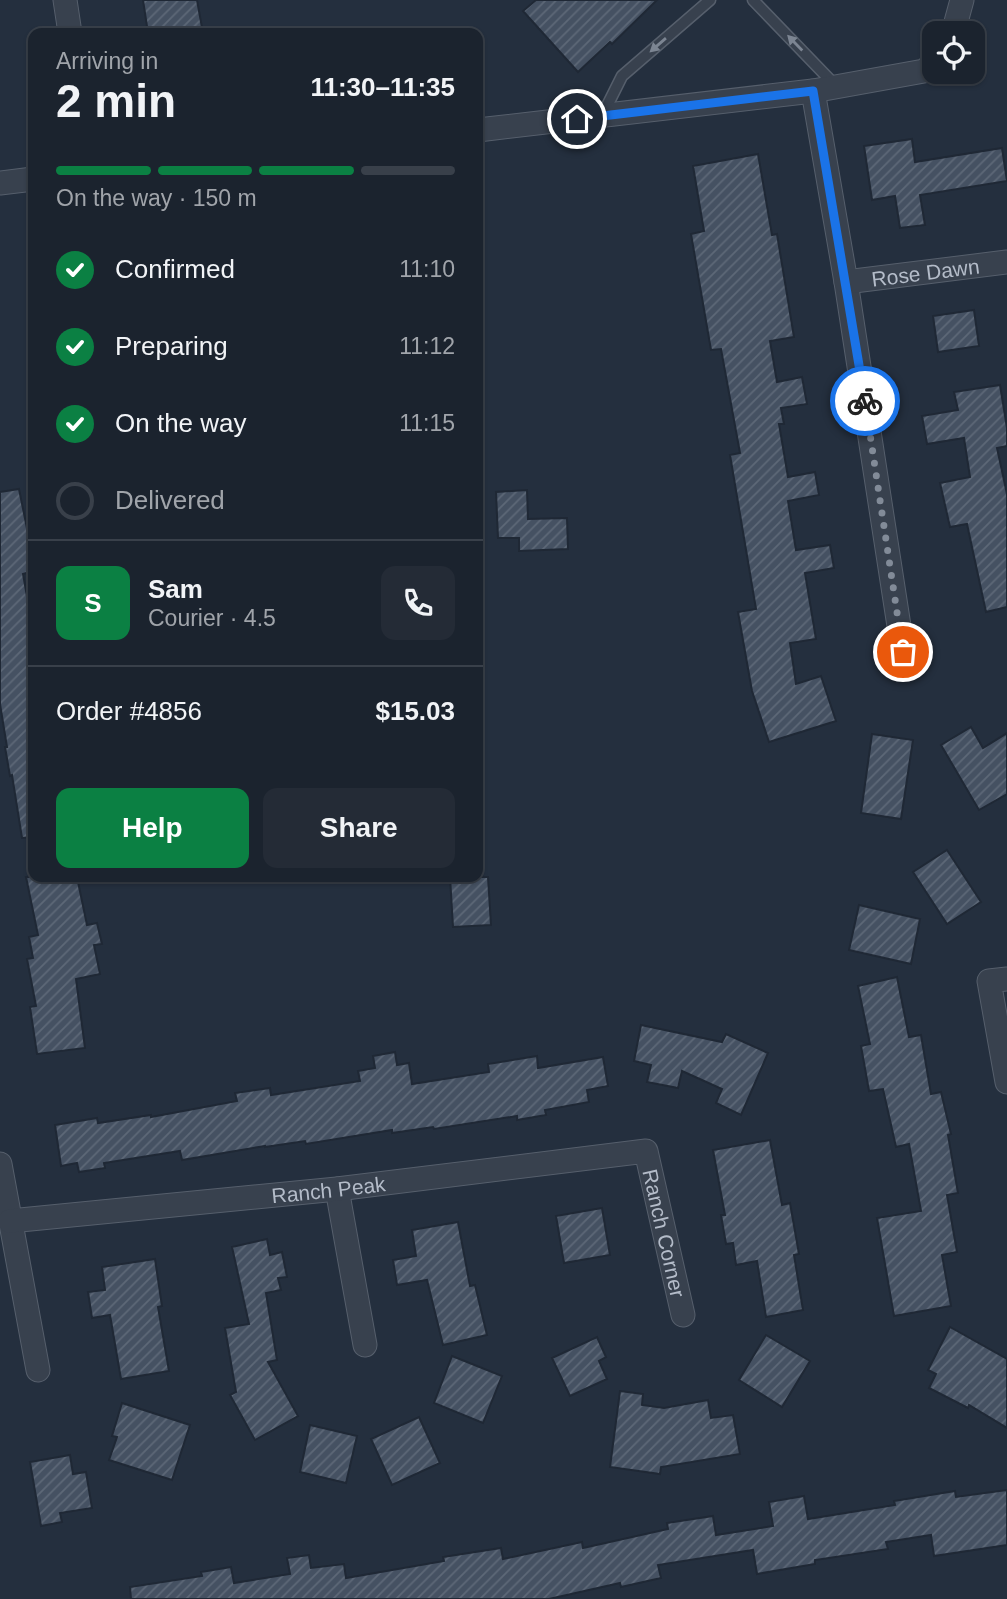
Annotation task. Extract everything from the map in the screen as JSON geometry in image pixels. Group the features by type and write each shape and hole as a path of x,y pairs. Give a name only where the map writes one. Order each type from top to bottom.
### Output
{"street":[{"path":"65,0 69,28"},
{"path":"956,21 962,0"},
{"path":"483,129 813,91 922,71"},
{"path":"813,91 846,282 903,652"},
{"path":"0,183 28,180"},
{"name":"Rose Dawn","path":"846,282 1007,262"},
{"path":"998,980 1007,1082"},
{"name":"Ranch Peak","path":"10,1221 337,1189 646,1152"},
{"name":"Ranch Corner","path":"646,1152 683,1315"},
{"path":"0,1164 38,1370"},
{"path":"337,1189 365,1345"}],"lane":[{"path":"602,116 622,76 710,0"},
{"path":"754,0 837,87"}],"building":[{"path":"143,0 197,0 202,28 147,28"},
{"path":"536,0 657,0 612,44 610,42 578,72 523,11"},
{"path":"912,139 915,162 1002,148 1007,181 920,195 925,225 900,228 895,196 872,200 864,146"},
{"path":"758,154 772,235 777,234 794,337 770,341 777,382 802,377 807,404 781,408 784,424 779,424 788,477 815,472 819,495 788,501 796,550 830,545 834,568 805,573 816,639 790,643 796,684 821,676 836,721 769,742 752,691 738,612 756,609 730,455 740,453 721,349 711,350 691,234 704,231 693,166"},
{"path":"974,310 979,346 938,352 933,316"},
{"path":"1000,385 1007,428 1007,446 997,448 1007,494 1007,607 986,612 967,524 950,527 940,483 970,477 964,438 927,444 922,416 958,410 954,392"},
{"path":"19,489 28,533 28,572 23,574 28,602 28,837 22,838 0,704 0,492"},
{"path":"527,490 528,519 567,518 568,549 519,551 519,538 498,538 496,492"},
{"path":"971,727 983,748 1007,733 1007,794 979,810 941,745"},
{"path":"872,734 913,740 901,819 861,813"},
{"path":"947,850 981,902 947,924 913,872"},
{"path":"26,877 28,882 78,882 87,925 97,923 102,944 94,945 100,974 76,979 85,1048 37,1054 30,1007 36,1006 27,959 33,958 29,937 38,935"},
{"path":"483,877 488,877 491,925 453,927 450,882 483,882"},
{"path":"859,905 920,919 911,964 849,950"},
{"path":"897,977 909,1037 921,1035 931,1094 941,1092 951,1134 948,1135 958,1193 947,1195 957,1252 942,1255 951,1306 894,1316 877,1218 921,1211 909,1144 896,1147 883,1089 869,1091 861,1046 870,1044 858,986"},
{"path":"641,1025 722,1042 726,1034 768,1053 741,1115 716,1103 722,1089 682,1071 678,1088 647,1082 651,1065 634,1061"},
{"path":"395,1052 397,1065 409,1063 412,1084 489,1072 488,1064 537,1056 538,1068 603,1057 608,1086 587,1090 589,1102 545,1110 546,1115 517,1120 517,1116 434,1129 392,1133 392,1130 306,1144 305,1141 265,1146 182,1160 180,1151 104,1163 105,1168 79,1172 77,1163 61,1166 55,1125 97,1118 98,1123 151,1117 237,1101 235,1093 270,1088 271,1095 360,1081 358,1071 375,1068 373,1056"},
{"path":"770,1140 782,1205 790,1203 799,1254 794,1255 803,1310 766,1317 757,1261 736,1265 733,1243 726,1244 721,1215 725,1215 713,1150"},
{"path":"602,1208 610,1255 564,1263 556,1216"},
{"path":"458,1222 470,1286 475,1285 487,1335 443,1345 427,1280 397,1285 393,1260 416,1256 412,1230"},
{"path":"267,1239 270,1255 282,1252 287,1277 278,1278 281,1290 266,1293 277,1360 268,1362 298,1416 255,1440 230,1395 236,1392 225,1328 249,1324 232,1247"},
{"path":"155,1259 162,1306 158,1307 169,1371 121,1379 110,1315 92,1318 88,1292 105,1290 102,1267"},
{"path":"950,1327 1007,1359 1007,1428 969,1405 968,1408 929,1388 936,1374 928,1370"},
{"path":"766,1335 810,1361 782,1407 739,1380"},
{"path":"597,1337 606,1357 599,1361 607,1379 570,1396 552,1358"},
{"path":"452,1356 502,1376 483,1423 434,1403"},
{"path":"620,1391 643,1394 642,1405 664,1408 708,1400 711,1418 733,1415 740,1454 661,1467 660,1474 610,1467"},
{"path":"122,1403 190,1425 172,1480 109,1460 117,1437 112,1436"},
{"path":"419,1417 440,1463 392,1485 371,1439"},
{"path":"310,1425 357,1436 346,1483 300,1472"},
{"path":"70,1455 73,1474 86,1472 92,1508 60,1513 62,1522 41,1526 30,1462"},
{"path":"1007,1490 1007,1545 934,1556 931,1535 886,1542 888,1549 815,1560 815,1564 757,1574 753,1550 658,1565 661,1578 621,1587 620,1583 549,1599 131,1599 130,1587 202,1576 201,1572 231,1567 234,1583 290,1574 287,1558 309,1555 311,1568 344,1564 346,1578 444,1561 443,1557 501,1548 503,1559 582,1542 583,1548 668,1529 667,1523 713,1516 716,1535 773,1526 769,1502 804,1496 808,1519 895,1505 894,1501 955,1491 956,1497"}],"way so far":[{"path":"865,401 903,652"}],"route":[{"path":"577,119 813,91 865,401"}]}
